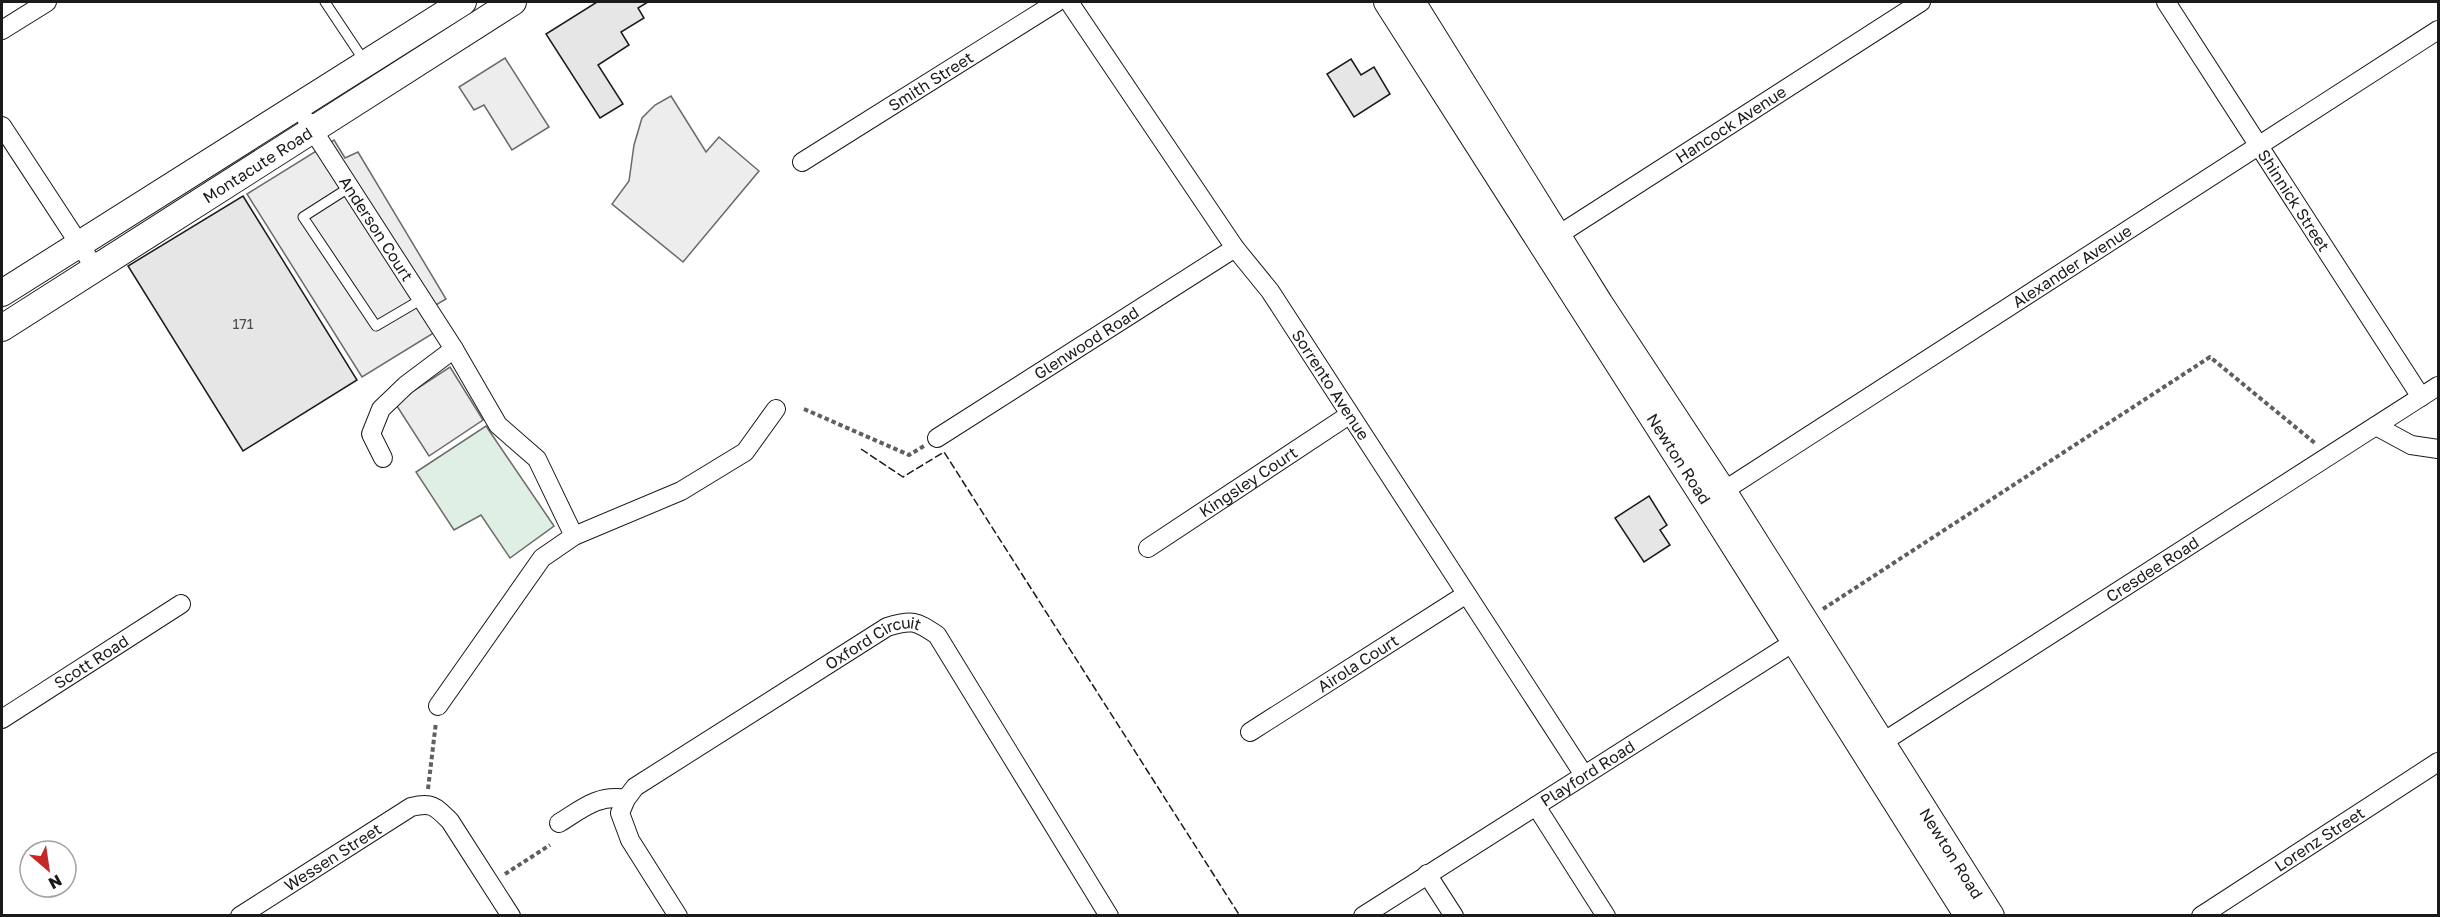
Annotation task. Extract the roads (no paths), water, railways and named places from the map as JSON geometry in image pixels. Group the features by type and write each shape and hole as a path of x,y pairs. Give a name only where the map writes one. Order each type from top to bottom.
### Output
{"main road":[{"name":"Montacute Road","path":"2,293 464,2"},
{"name":"Montacute Road","path":"2,328 513,2"},
{"name":"Newton Road","path":"1387,2 1550,240 1803,632 1873,748 1968,915"},
{"name":"Newton Road","path":"1412,2 1550,240"},
{"name":"Newton Road","path":"1873,748 1991,915"}],"street":[{"path":"2,30 47,2"},
{"name":"Smith Street","path":"802,162 1057,2"},
{"name":"Sorrento Avenue","path":"1069,2 1235,248 1270,291 1465,595 1584,775"},
{"name":"Hancock Avenue","path":"1550,240 1921,2"},
{"name":"Shinnick Street","path":"2166,2 2421,398"},
{"name":"Alexander Avenue","path":"1714,496 2439,30"},
{"name":"Anderson Court","path":"298,107 454,349 498,425 537,459 574,536"},
{"path":"2,126 95,268"},
{"name":"Glenwood Road","path":"937,438 1235,248"},
{"path":"383,458 371,434 381,409 406,385 454,349"},
{"name":"Cresdee Road","path":"1873,748 2439,386"},
{"path":"438,706 542,558 574,536 681,491 745,452 776,409"},
{"name":"Kingsley Court","path":"1148,548 1349,415"},
{"path":"2376,426 2411,445 2439,449"},
{"name":"Airola Court","path":"1250,732 1465,595"},
{"name":"Scott Road","path":"2,719 181,604"},
{"name":"Oxford Circuit","path":"626,799 635,787 887,627 907,621 923,625 938,635 1109,915"},
{"name":"Playford Road","path":"1363,915 1536,806 1803,632"},
{"name":"Lorenz Street","path":"2201,915 2439,762"},
{"path":"559,823 598,800 612,797 626,799 620,813 630,840 678,915"},
{"name":"Wessen Street","path":"240,915 411,807 427,803 438,808 450,820 511,915"},
{"path":"1536,806 1606,915"},
{"path":"1427,874 1454,915"}],"lane":[{"path":"325,2 366,63"},
{"path":"350,187 303,217 376,326 422,299"}]}
